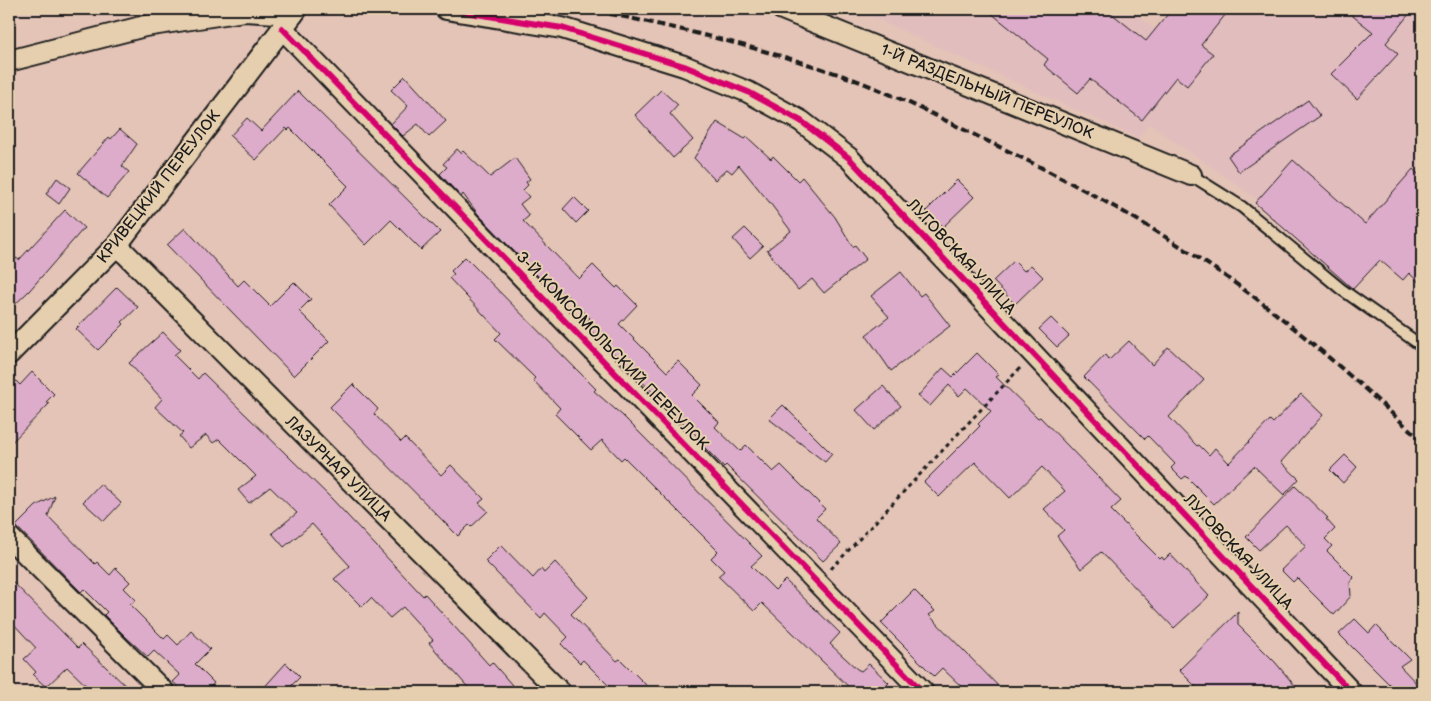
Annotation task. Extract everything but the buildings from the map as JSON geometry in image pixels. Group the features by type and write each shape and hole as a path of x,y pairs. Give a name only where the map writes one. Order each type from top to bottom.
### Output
{"street":[{"name":"ЛУГОВСКАЯ УЛИЦА","path":"446,9 562,28 665,60 748,92 801,120 849,158 1351,692"},
{"name":"1-Й РАЗДЕЛЬНЫЙ ПЕРЕУЛОК","path":"782,9 1191,175"},
{"path":"9,61 145,26 244,11 291,17"},
{"name":"КРИВЕЦКИЙ ПЕРЕУЛОК","path":"9,354 116,245 291,17"},
{"name":"3-Й КОМСОМОЛЬСКИЙ ПЕРЕУЛОК","path":"291,17 816,584 923,692"},
{"name":"ЛАЗУРНАЯ УЛИЦА","path":"116,245 560,692"},
{"path":"9,536 164,692"}],"lane":[{"path":"1191,175 1242,207 1342,289 1422,346"}],"path":[{"path":"816,584 1033,354"}],"shaded area":[{"path":"854,9 1130,9 1155,30 1172,9 1422,9 1422,231 1405,232 1359,277 1236,184 1149,124 1138,138"}],"railway":[{"path":"586,9 722,40 789,58 855,80 919,108 1053,174 1159,233 1258,300 1362,386 1422,441"}],"cycle path":[{"path":"446,9 562,28 684,66 748,92 801,121 849,158 1351,692"},
{"path":"282,28 923,692"}]}
